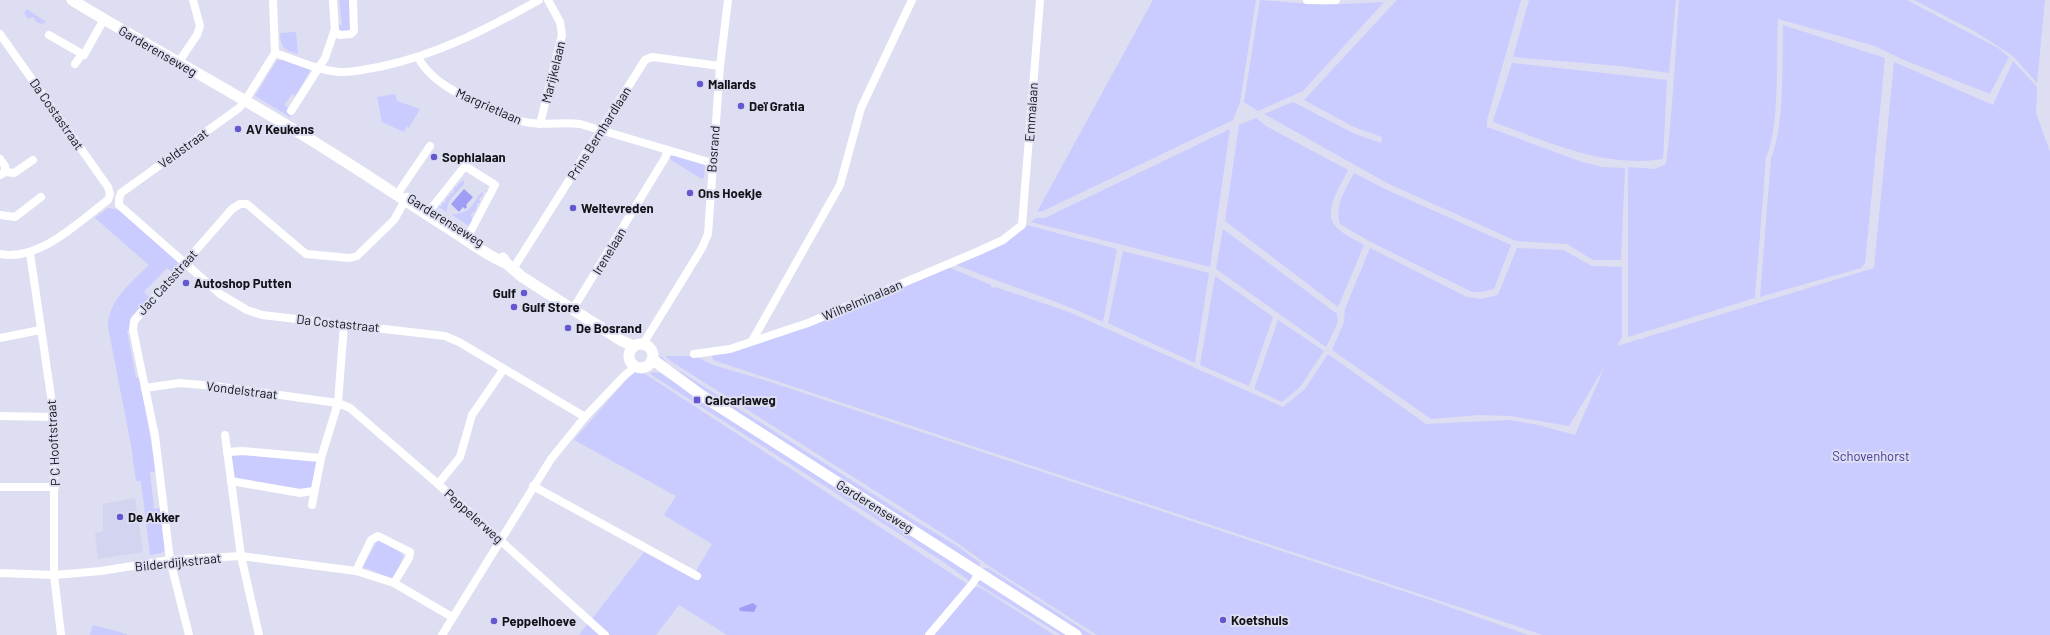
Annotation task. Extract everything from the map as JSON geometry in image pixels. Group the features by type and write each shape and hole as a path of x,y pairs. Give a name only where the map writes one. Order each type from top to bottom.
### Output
{"main road":[{"name":"Garderenseweg","path":"72,0 245,102 275,116 289,127 381,185 402,196 468,237 622,341 639,347"},
{"path":"639,347 652,351 651,361 642,367 633,364 639,347"},
{"name":"Garderenseweg","path":"651,361 1076,635"}],"street":[{"path":"178,63 198,35 200,26 193,0"},
{"path":"273,0 275,53 320,68 342,72 368,69 418,57 465,39 539,0"},
{"path":"291,111 326,58 335,29 333,0"},
{"path":"335,29 340,35 353,33 353,0"},
{"name":"Marijkelaan","path":"540,124 563,29 548,0"},
{"name":"Bosrand","path":"639,347 652,331 702,248 708,234 720,66 728,0"},
{"path":"752,341 840,185 861,108 912,0"},
{"name":"Emmalaan","path":"1022,225 1040,0"},
{"path":"1307,0 1336,0"},
{"path":"75,64 82,54 84,55 104,20"},
{"name":"Da Costastraat","path":"0,34 108,187 110,196 108,200 42,248 30,253"},
{"path":"49,35 82,54"},
{"name":"Veldstraat","path":"121,193 239,108 245,102 275,53"},
{"name":"Margrietlaan","path":"418,57 425,68 443,84 521,121 530,124 571,122 712,162"},
{"name":"Prins Bernhardlaan","path":"509,266 601,131 645,60 652,57 720,66"},
{"path":"402,196 430,146"},
{"name":"Irenelaan","path":"573,309 665,158 668,150"},
{"path":"0,159 5,166 2,174 14,173 33,160"},
{"path":"428,212 465,166 495,185 468,237"},
{"name":"Da Costastraat","path":"121,193 119,197 120,205 220,294 247,310 262,314 445,336 459,342 503,370 585,417"},
{"name":"Jac Catsstraat","path":"190,635 170,560 155,436 133,330 134,321 232,209 240,204 247,204 306,254 350,258 357,256 394,220 402,196"},
{"path":"0,215 15,216 41,197"},
{"name":"Wilhelminalaan","path":"694,354 730,349 808,323 979,251 1003,240 1022,225"},
{"path":"0,254 12,255 30,253"},
{"name":"P C Hooftstraat","path":"30,253 40,330 54,417 54,575 61,635"},
{"path":"312,505 313,491 321,458 338,403 344,324"},
{"path":"0,338 40,330"},
{"path":"442,635 533,486 562,443 624,376 633,364"},
{"path":"438,484 460,457 472,415 503,370"},
{"name":"Vondelstraat","path":"145,388 180,383 214,386 338,403"},
{"name":"Peppelerweg","path":"338,403 350,408 438,484 605,635"},
{"path":"0,416 54,417"},
{"path":"225,435 241,556 259,635"},
{"path":"227,452 243,451 321,458"},
{"path":"231,482 300,492 313,491"},
{"path":"533,486 697,576"},
{"path":"0,487 55,487"},
{"path":"356,571 372,540 378,536 410,552 409,558 394,583"},
{"name":"Bilderdijkstraat","path":"0,573 54,575 101,571 170,560 241,556 356,571 394,583 452,617"},
{"path":"929,635 973,583 979,573"}],"shaded area":[{"path":"464,189 473,197 466,205 467,207 465,209 463,207 459,212 451,204"},
{"name":"De Akker","path":"135,498 143,552 98,559 95,533 103,531 103,504"},
{"path":"753,603 757,606 754,612 740,611 739,608"}],"green space":[{"path":"339,0 350,0 351,31 339,32 337,23 342,26"},
{"path":"1153,0 1256,0 1240,102 1233,120 1043,211 1037,212"},
{"path":"1260,0 1323,5 1384,2 1303,91 1258,111 1244,102"},
{"path":"1397,0 1521,0 1487,120 1487,127 1582,162 1602,167 1625,168 1621,260 1593,260 1567,244 1516,241 1387,183 1264,114 1293,102 1353,133 1381,143 1382,137 1354,127 1304,100"},
{"path":"1529,0 1676,0 1669,73 1619,66 1513,57"},
{"path":"1679,0 1907,0 1998,48 2009,57 1990,94 1904,60 1875,46 1778,19 1774,129 1766,157 1755,298 1628,337 1628,167 1655,169 1666,164"},
{"path":"1914,0 2045,0 2037,83 2013,56 1974,31"},
{"path":"27,9 46,22 42,24 36,22 33,17 28,19 24,13"},
{"path":"1783,25 1885,58 1865,263 1861,268 1760,297 1771,158 1779,128 1781,111"},
{"path":"296,32 298,54 284,48 281,42 280,33"},
{"path":"277,60 284,60 308,68 310,71 295,96 292,94 284,105 289,108 292,114 290,117 255,96"},
{"name":"Schovenhorst","path":"2013,61 2037,87 2036,113 2050,152 2050,635 1543,635 713,360 712,356 714,354 731,351 948,267 991,285 991,287 995,287 1069,312 1283,407 1305,389 1328,354 1426,424 1510,420 1538,425 1575,435 1606,364 1569,426 1510,416 1479,415 1431,419 1332,350 1344,322 1345,309 1370,248 1467,297 1481,299 1498,295 1517,248 1563,250 1592,266 1622,267 1622,337 1617,346 1874,268 1894,62 1993,105"},
{"path":"1512,63 1667,80 1663,159 1641,161 1599,157 1557,146 1496,123 1493,121"},
{"path":"395,94 397,101 420,109 409,128 407,126 404,132 382,122 377,97"},
{"path":"1256,118 1266,126 1348,170 1337,191 1331,215 1337,228 1364,245 1338,307 1225,221 1239,125"},
{"path":"1230,129 1210,267 1031,222 1036,218 1045,218"},
{"path":"674,155 705,163 704,178 702,179 671,160 670,157"},
{"path":"1354,173 1385,189 1511,245 1494,289 1482,292 1472,292 1369,241 1340,224 1340,204 1344,191"},
{"path":"464,180 464,184 452,196 447,207 447,212 436,205 439,204 439,206 442,206 442,203 445,203 447,197 450,196 450,193 453,193 455,187"},
{"path":"489,190 486,193 486,191 483,192 483,195 479,199 480,203 477,203 476,210 471,214 473,223 471,227 452,215 468,210 482,192"},
{"path":"108,208 119,210 178,261 177,266 172,272 167,268 144,292 149,297 131,317 130,330 127,331 136,378 140,378 156,472 150,472 154,509 160,508 165,550 162,553 150,555 141,481 136,481 131,445 108,327 109,317 116,300 149,265 95,218"},
{"path":"1027,225 1117,249 1103,322 1066,306 954,264 1004,243"},
{"path":"1223,229 1337,314 1338,322 1326,347 1216,269"},
{"path":"1123,251 1209,273 1195,363 1108,323"},
{"path":"1215,276 1273,317 1249,386 1200,365"},
{"path":"1278,320 1324,351 1300,387 1282,402 1254,389"},
{"path":"655,356 662,357 667,363 957,546 980,563 979,569 695,386"},
{"path":"695,356 713,365 764,380 1424,598 1528,635 1097,635 989,566 959,544 669,360 666,357"},
{"path":"639,370 967,584 981,588 1054,635 727,635 679,605 656,635 609,635 591,620 644,552 692,578 712,544 664,515 676,496 574,440 633,372"},
{"path":"652,372 660,373 973,573 974,578 971,582 945,563 650,374"},
{"path":"243,455 317,462 311,488 301,490 234,479 231,456"},
{"path":"380,540 401,553 403,557 394,579 363,567 376,543"},
{"path":"984,568 988,568 1092,635 1083,635 981,571"},
{"path":"982,579 1070,635 1061,635 976,583"},
{"path":"588,623 600,635 579,635"},
{"path":"93,625 127,634 127,635 90,635"}],"place":[{"name":"Mallards","path":"700,84"},
{"name":"Deï Gratia","path":"741,106"},
{"name":"AV Keukens","path":"238,129"},
{"name":"Sophialaan","path":"434,157"},
{"name":"Ons Hoekje","path":"690,193"},
{"name":"Weltevreden","path":"573,208"},
{"name":"Autoshop Putten","path":"186,283"},
{"name":"Gulf","path":"524,293"},
{"name":"Gulf Store","path":"514,307"},
{"name":"De Bosrand","path":"568,328"},
{"name":"Calcariaweg","path":"697,400"},
{"name":"De Akker","path":"120,517"},
{"name":"Koetshuis","path":"1223,620"},
{"name":"Peppelhoeve","path":"494,621"}]}
